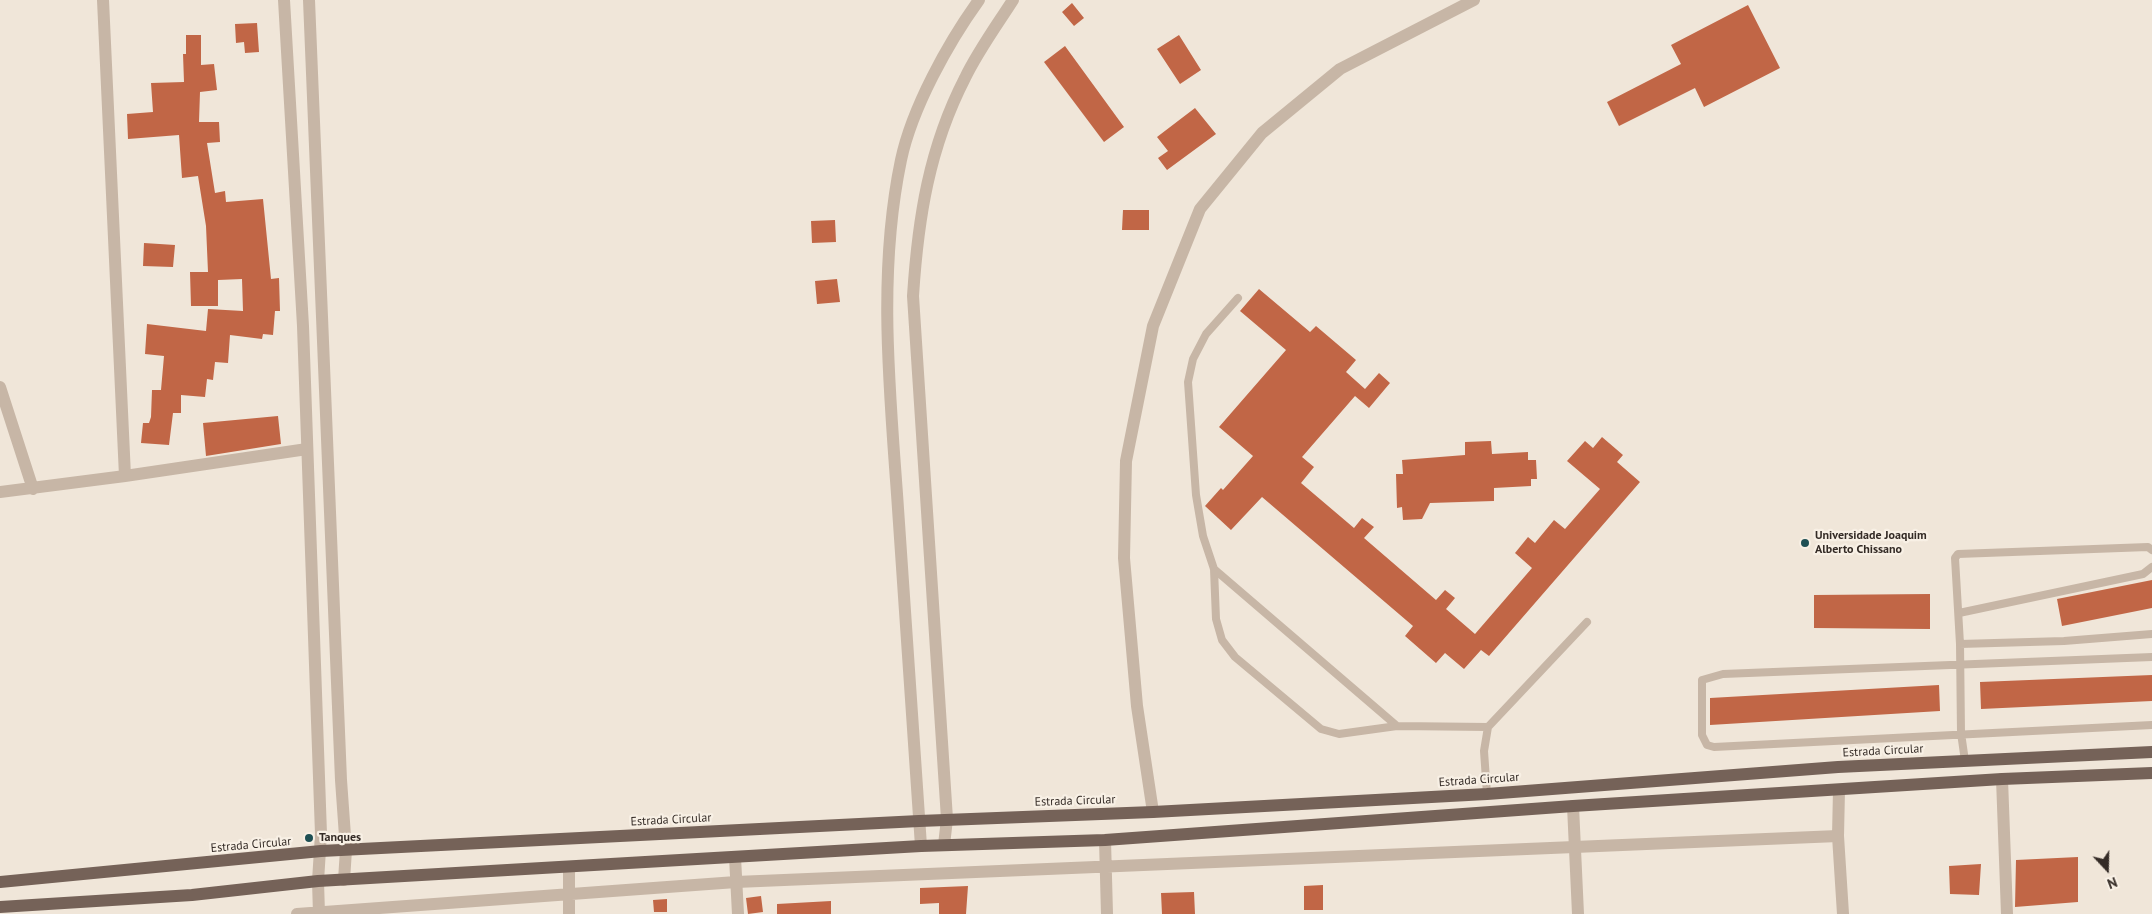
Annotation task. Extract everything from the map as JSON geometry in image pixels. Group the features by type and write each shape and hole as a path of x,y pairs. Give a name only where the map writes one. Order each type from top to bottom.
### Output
{"main road":[{"name":"Estrada Circular","path":"0,882 321,851 919,821 1153,812 1487,794 1838,767 2152,752"},
{"path":"0,907 192,895 318,881 568,868 920,846 1105,840 1572,806 2002,779 2152,773"}],"street":[{"path":"103,0 124,476"},
{"path":"284,0 298,214 321,851 318,881 319,912"},
{"path":"309,0 341,780 346,850 344,880"},
{"path":"920,846 888,358 889,241 901,158 913,124 935,72 965,19 979,0"},
{"path":"944,845 947,820 913,296 916,238 927,180 942,129 965,78 1013,0"},
{"path":"1153,812 1137,706 1124,558 1126,461 1157,317 1200,209 1262,132 1340,69 1474,0"},
{"path":"0,387 33,489"},
{"path":"0,492 33,489 307,449"},
{"path":"2002,779 2007,914"},
{"path":"1838,790 1838,836 1843,914"},
{"path":"1572,806 1578,914"},
{"path":"297,914 567,896 736,882 1838,836"},
{"path":"1105,840 1107,914"},
{"path":"734,857 738,914"},
{"path":"568,868 567,896 569,914"}],"lane":[{"path":"1238,298 1206,334 1193,358 1188,382 1196,495 1203,536 1214,569 1216,619 1222,640 1235,657 1321,728 1339,734 1397,726 1488,727"},
{"path":"1965,761 1962,733 1959,613 1955,558 1958,554 2148,546 2152,550"},
{"path":"1959,613 2143,574 2152,567"},
{"path":"1214,569 1397,726"},
{"path":"1487,794 1484,751 1488,727 1587,622"},
{"path":"1960,644 2064,641 2152,634"},
{"path":"2152,656 1723,674 1702,680 1702,735 1707,744 1714,747 1962,733 2152,725"}],"building":[{"path":"1072,3 1084,18 1074,26 1062,12"},
{"path":"1748,5 1780,68 1704,107 1695,88 1619,126 1607,102 1681,64 1671,45"},
{"path":"257,23 259,52 245,53 244,42 236,43 235,24"},
{"path":"186,35 201,35 201,65 214,64 217,90 200,92 199,122 219,122 220,142 207,143 215,193 225,191 226,202 263,199 271,279 279,278 280,311 275,311 273,335 263,334 262,339 230,335 228,363 215,362 213,380 207,379 205,397 181,395 181,413 173,413 169,445 141,443 143,423 149,423 151,417 152,390 161,390 164,356 145,354 147,324 206,331 208,309 243,311 242,279 218,280 218,306 191,306 190,272 208,272 206,226 198,176 182,178 179,135 128,139 127,114 153,112 151,83 184,82 183,54 186,54"},
{"path":"1179,35 1201,70 1180,84 1157,49"},
{"path":"1065,46 1124,127 1104,142 1044,62"},
{"path":"1195,108 1216,134 1167,170 1158,158 1168,151 1157,137"},
{"path":"1123,210 1149,210 1149,230 1122,230"},
{"path":"835,220 836,242 812,243 811,221"},
{"path":"144,243 175,245 173,267 143,266"},
{"path":"837,279 840,302 817,304 815,281"},
{"path":"1259,289 1310,332 1316,326 1356,360 1346,372 1365,389 1379,373 1390,383 1369,408 1355,396 1302,457 1314,467 1301,483 1354,528 1362,518 1374,527 1364,538 1436,600 1445,590 1455,598 1446,609 1475,634 1532,568 1515,553 1528,537 1535,543 1554,520 1565,529 1600,489 1567,461 1585,441 1593,448 1602,437 1623,455 1617,462 1640,482 1489,656 1481,650 1464,669 1445,653 1436,663 1405,636 1413,626 1262,497 1231,530 1205,506 1221,488 1223,490 1253,456 1219,427 1286,350 1240,311"},
{"path":"278,416 281,444 206,456 203,423"},
{"path":"1491,441 1492,454 1528,452 1528,460 1536,460 1537,479 1531,479 1531,486 1494,488 1494,501 1430,503 1422,519 1403,520 1402,507 1397,508 1396,474 1403,474 1402,460 1465,455 1465,442"},
{"path":"2152,580 2152,608 2062,626 2057,599"},
{"path":"1930,594 1930,629 1814,628 1814,595"},
{"path":"2152,675 2152,701 1981,709 1980,682"},
{"path":"1939,685 1940,711 1710,725 1710,698"},
{"path":"2078,857 2078,902 2015,907 2016,860"},
{"path":"1981,864 1979,895 1950,894 1949,866"},
{"path":"1323,885 1323,910 1304,910 1304,886"},
{"path":"968,886 966,914 939,914 939,903 920,904 920,888"},
{"path":"1194,892 1195,914 1162,914 1161,893"},
{"path":"761,896 763,912 748,914 746,898"},
{"path":"667,899 667,912 654,912 653,900"},
{"path":"831,901 831,914 777,914 777,904"}],"place":[{"name":"Universidade Joaquim Alberto Chissano","path":"1805,543"},
{"name":"Tanques","path":"309,838"}]}
